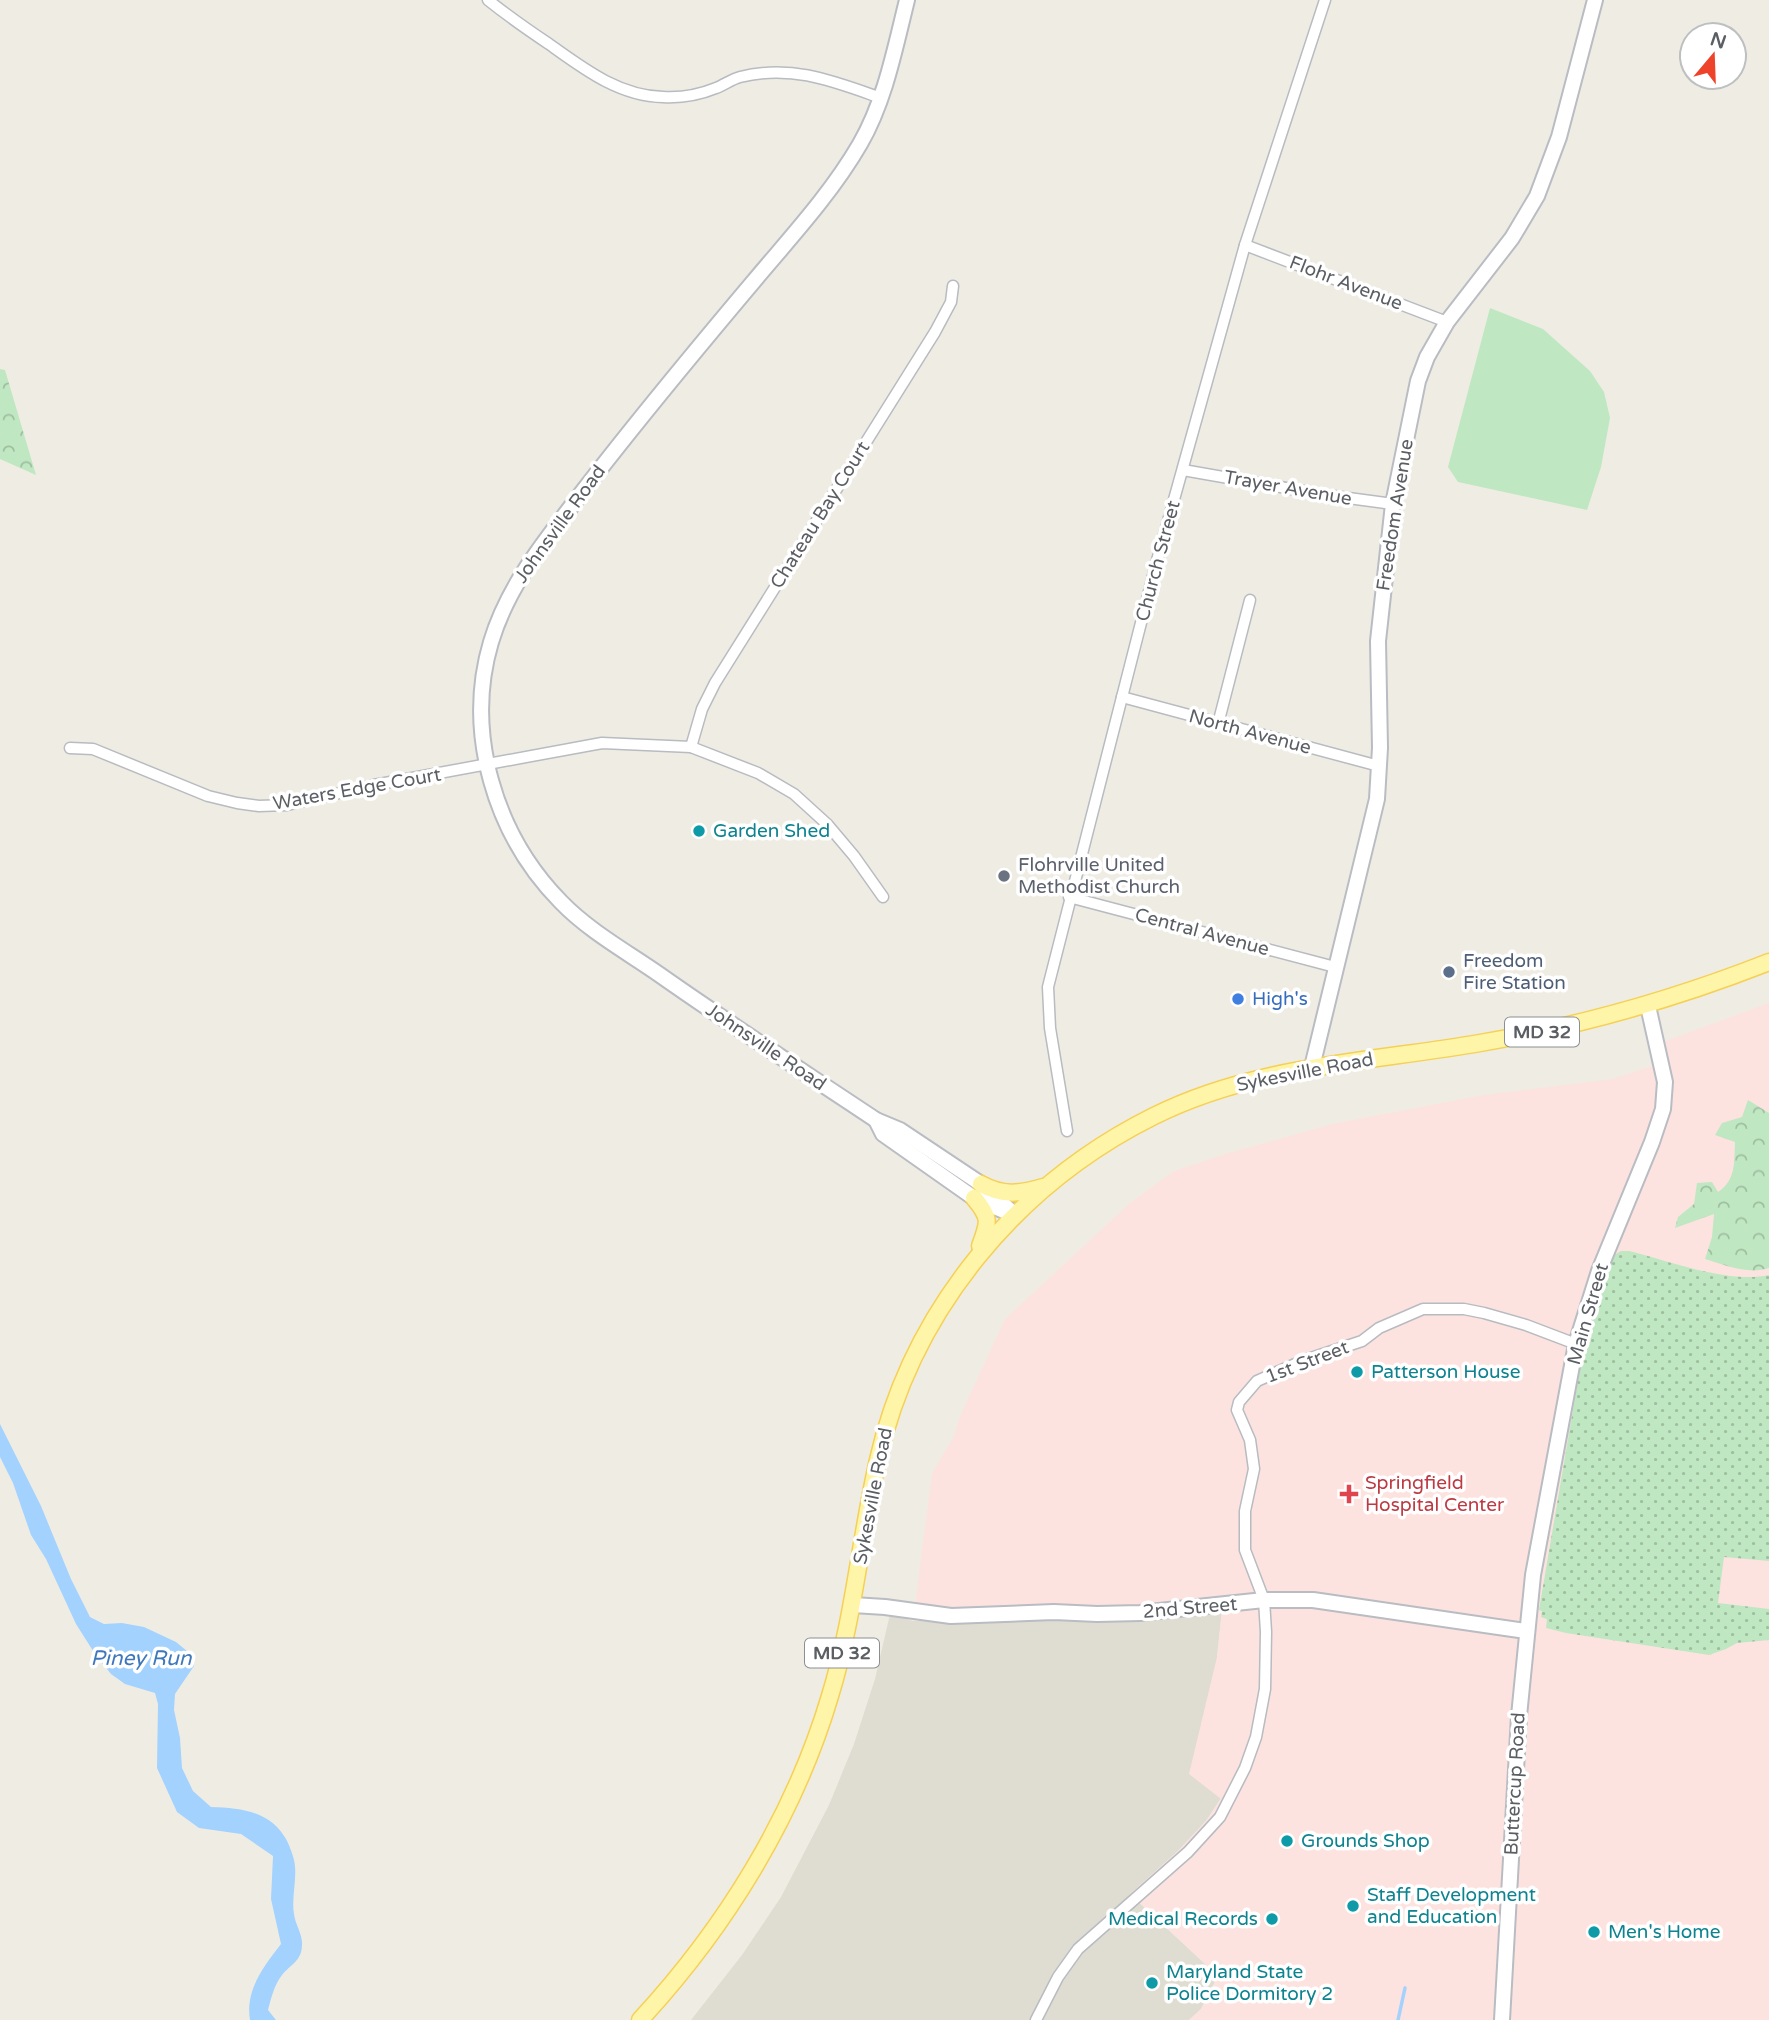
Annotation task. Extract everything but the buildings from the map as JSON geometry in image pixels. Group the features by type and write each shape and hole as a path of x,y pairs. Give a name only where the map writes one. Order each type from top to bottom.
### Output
{"main road":[{"name":"Sykesville Road","path":"640,2020 698,1951 746,1883 790,1800 830,1699 853,1605 869,1501 890,1415 908,1368 946,1300 993,1237 1015,1215 1045,1187 1108,1141 1195,1097 1271,1074 1516,1037 1587,1022 1648,1006 1716,983 1769,961"},
{"path":"976,1258 988,1220 977,1191 1018,1194 1045,1187"}],"street":[{"path":"488,0 516,23 577,64 610,84 640,94 662,97 690,96 739,77 777,71 816,77 881,98"},
{"name":"Johnsville Road","path":"907,0 881,98 859,146 794,233 604,463 515,584 491,642 484,679 481,723 486,765 494,793 520,850 543,883 563,905 664,978 876,1120 900,1130 977,1191 1015,1215"},
{"name":"Church Street","path":"1066,1131 1047,999 1069,897 1182,470 1245,245 1325,0"},
{"name":"Freedom Avenue","path":"1312,1067 1377,799 1378,641 1393,504 1418,381 1427,356 1447,322 1512,238 1537,196 1559,137 1595,0"},
{"name":"Flohr Avenue","path":"1245,245 1447,322"},
{"name":"Chateau Bay Court","path":"691,747 702,709 715,683 935,332 946,313 953,286"},
{"name":"Trayer Avenue","path":"1182,470 1393,504"},
{"path":"1218,724 1250,600"},
{"name":"North Avenue","path":"1122,697 1379,766"},
{"name":"Waters Edge Court","path":"70,748 93,748 208,796 259,806 288,805 374,785 602,743 691,747 758,772 794,794 827,824 883,897"},
{"name":"Central Avenue","path":"1069,897 1335,967"},
{"name":"Main Street","path":"1525,1631 1534,1566 1576,1344 1599,1271 1663,1109 1665,1082 1648,1006"},
{"name":"1st Street","path":"1264,1600 1245,1550 1245,1511 1254,1469 1250,1440 1237,1410 1239,1402 1257,1381 1302,1361 1362,1341 1379,1328 1423,1309 1464,1309 1484,1313 1576,1344"},
{"path":"1036,2020 1058,1977 1078,1949 1188,1852 1225,1809 1247,1764 1261,1715 1267,1664 1264,1600"},
{"name":"2nd Street","path":"853,1605 951,1616 1054,1612 1140,1613 1264,1600 1313,1600 1525,1631"},
{"name":"Buttercup Road","path":"1502,2020 1525,1631"}],"shaded area":[{"name":"Springfield Hospital Center","path":"1769,1003 1769,2020 1189,2020 1201,2009 1218,1976 1130,1894 1178,1851 1206,1821 1221,1799 1189,1774 1217,1657 1222,1610 1096,1618 913,1621 932,1473 954,1436 960,1416 1005,1319 1130,1203 1174,1171 1332,1124 1483,1095 1612,1079 1652,1066 1649,1047"},
{"path":"1222,1610 1217,1657 1221,1798 1206,1821 1178,1851 1130,1894 1218,1976 1201,2009 1189,2020 691,2020 742,1955 781,1897 829,1805 854,1744 875,1679 890,1614 913,1621"}],"green space":[{"path":"1490,308 1543,329 1590,371 1604,392 1610,418 1601,467 1587,510 1458,482 1448,467"},
{"path":"0,369 5,370 36,475 0,459"},
{"path":"1748,1100 1769,1113 1769,1268 1761,1270 1737,1268 1705,1259 1712,1237 1714,1214 1675,1228 1678,1217 1694,1204 1697,1183 1712,1182 1718,1192 1728,1182 1733,1170 1735,1142 1715,1135 1722,1123 1742,1117"},
{"path":"1621,1251 1717,1274 1753,1277 1769,1275 1769,1561 1724,1557 1718,1603 1769,1609 1769,1640 1737,1643 1709,1655 1566,1633 1546,1628 1547,1619 1541,1617 1542,1611 1539,1610 1584,1345 1606,1273 1614,1255"}],"water":[{"name":"Piney Run","path":"0,1424 41,1506 90,1617 104,1624 122,1623 144,1627 176,1642 193,1656 194,1666 175,1694 174,1710 180,1738 182,1768 193,1791 211,1807 239,1809 263,1817 282,1833 289,1845 295,1867 294,1914 302,1945 298,1959 282,1975 273,1992 268,2010 276,2020 250,2020 249,2009 257,1979 281,1944 271,1899 273,1856 241,1834 199,1828 177,1812 157,1768 158,1704 155,1693 125,1684 111,1674 76,1624 46,1559 31,1535 13,1483 0,1457"}],"waterway":[{"path":"1398,2020 1405,1988"}],"place":[{"name":"Garden Shed","path":"699,831"},
{"name":"Flohrville United Methodist Church","path":"1004,876"},
{"name":"Freedom Fire Station","path":"1449,972"},
{"name":"High's","path":"1238,999"},
{"name":"Patterson House","path":"1357,1372"},
{"name":"Springfield Hospital Center","path":"1349,1494"},
{"name":"Grounds Shop","path":"1287,1841"},
{"name":"Staff Development and Education","path":"1353,1906"},
{"name":"Medical Records","path":"1272,1919"},
{"name":"Men's Home","path":"1594,1932"},
{"name":"Maryland State Police Dormitory 2","path":"1152,1983"}]}
